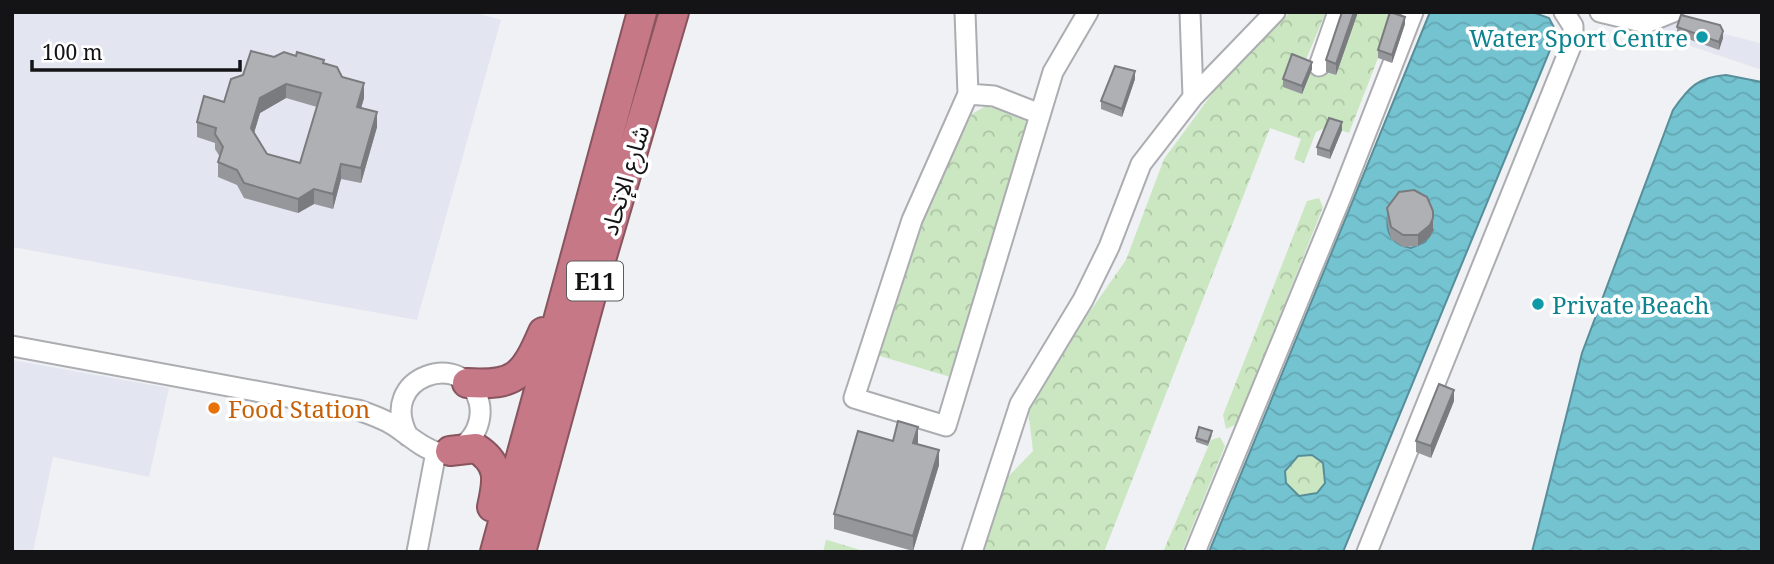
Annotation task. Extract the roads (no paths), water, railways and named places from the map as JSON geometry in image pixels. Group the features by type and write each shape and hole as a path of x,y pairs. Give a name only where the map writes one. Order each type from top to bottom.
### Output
{"highway":[{"name":"شارع الإتحاد","path":"495,552 642,12"},
{"name":"شارع الإتحاد","path":"521,552 600,262 674,12"},
{"path":"467,383 494,385 511,380 524,370 575,259"},
{"path":"443,452 477,448 489,457 497,469 483,552"}],"street":[{"path":"965,12 968,94 912,220 855,398 946,426 1053,72 1088,12"},
{"path":"1190,12 1193,97"},
{"path":"972,552 1020,404 1083,299 1109,247 1141,164 1193,97 1275,12"},
{"path":"1319,66 1338,12"},
{"path":"1195,552 1413,12"},
{"path":"1367,552 1573,41 1573,26 1564,12"},
{"path":"1600,12 1646,23 1673,12"},
{"path":"968,94 994,96 1040,114"},
{"path":"12,346 358,410 393,425 425,449 443,452 462,446 478,425 478,399 467,383 450,374 436,373 414,382 406,392 375,407 358,410"},
{"path":"406,392 401,415 408,436"},
{"path":"416,552 443,452"}],"water":[{"path":"1430,12 1532,12 1549,18 1557,33 1343,552 1209,552","holes":["1388,215 1433,230 1425,242 1411,248 1404,246 1391,237","1312,455 1323,463 1325,483 1317,493 1299,496 1286,483 1285,471 1298,456"]},
{"path":"1726,75 1762,82 1762,552 1532,552 1582,353 1673,110 1684,95 1701,81"}],"place":[{"name":"Water Sport Centre","path":"1702,37"},
{"name":"Private Beach","path":"1538,304"},
{"name":"Food Station","path":"214,408"}]}
